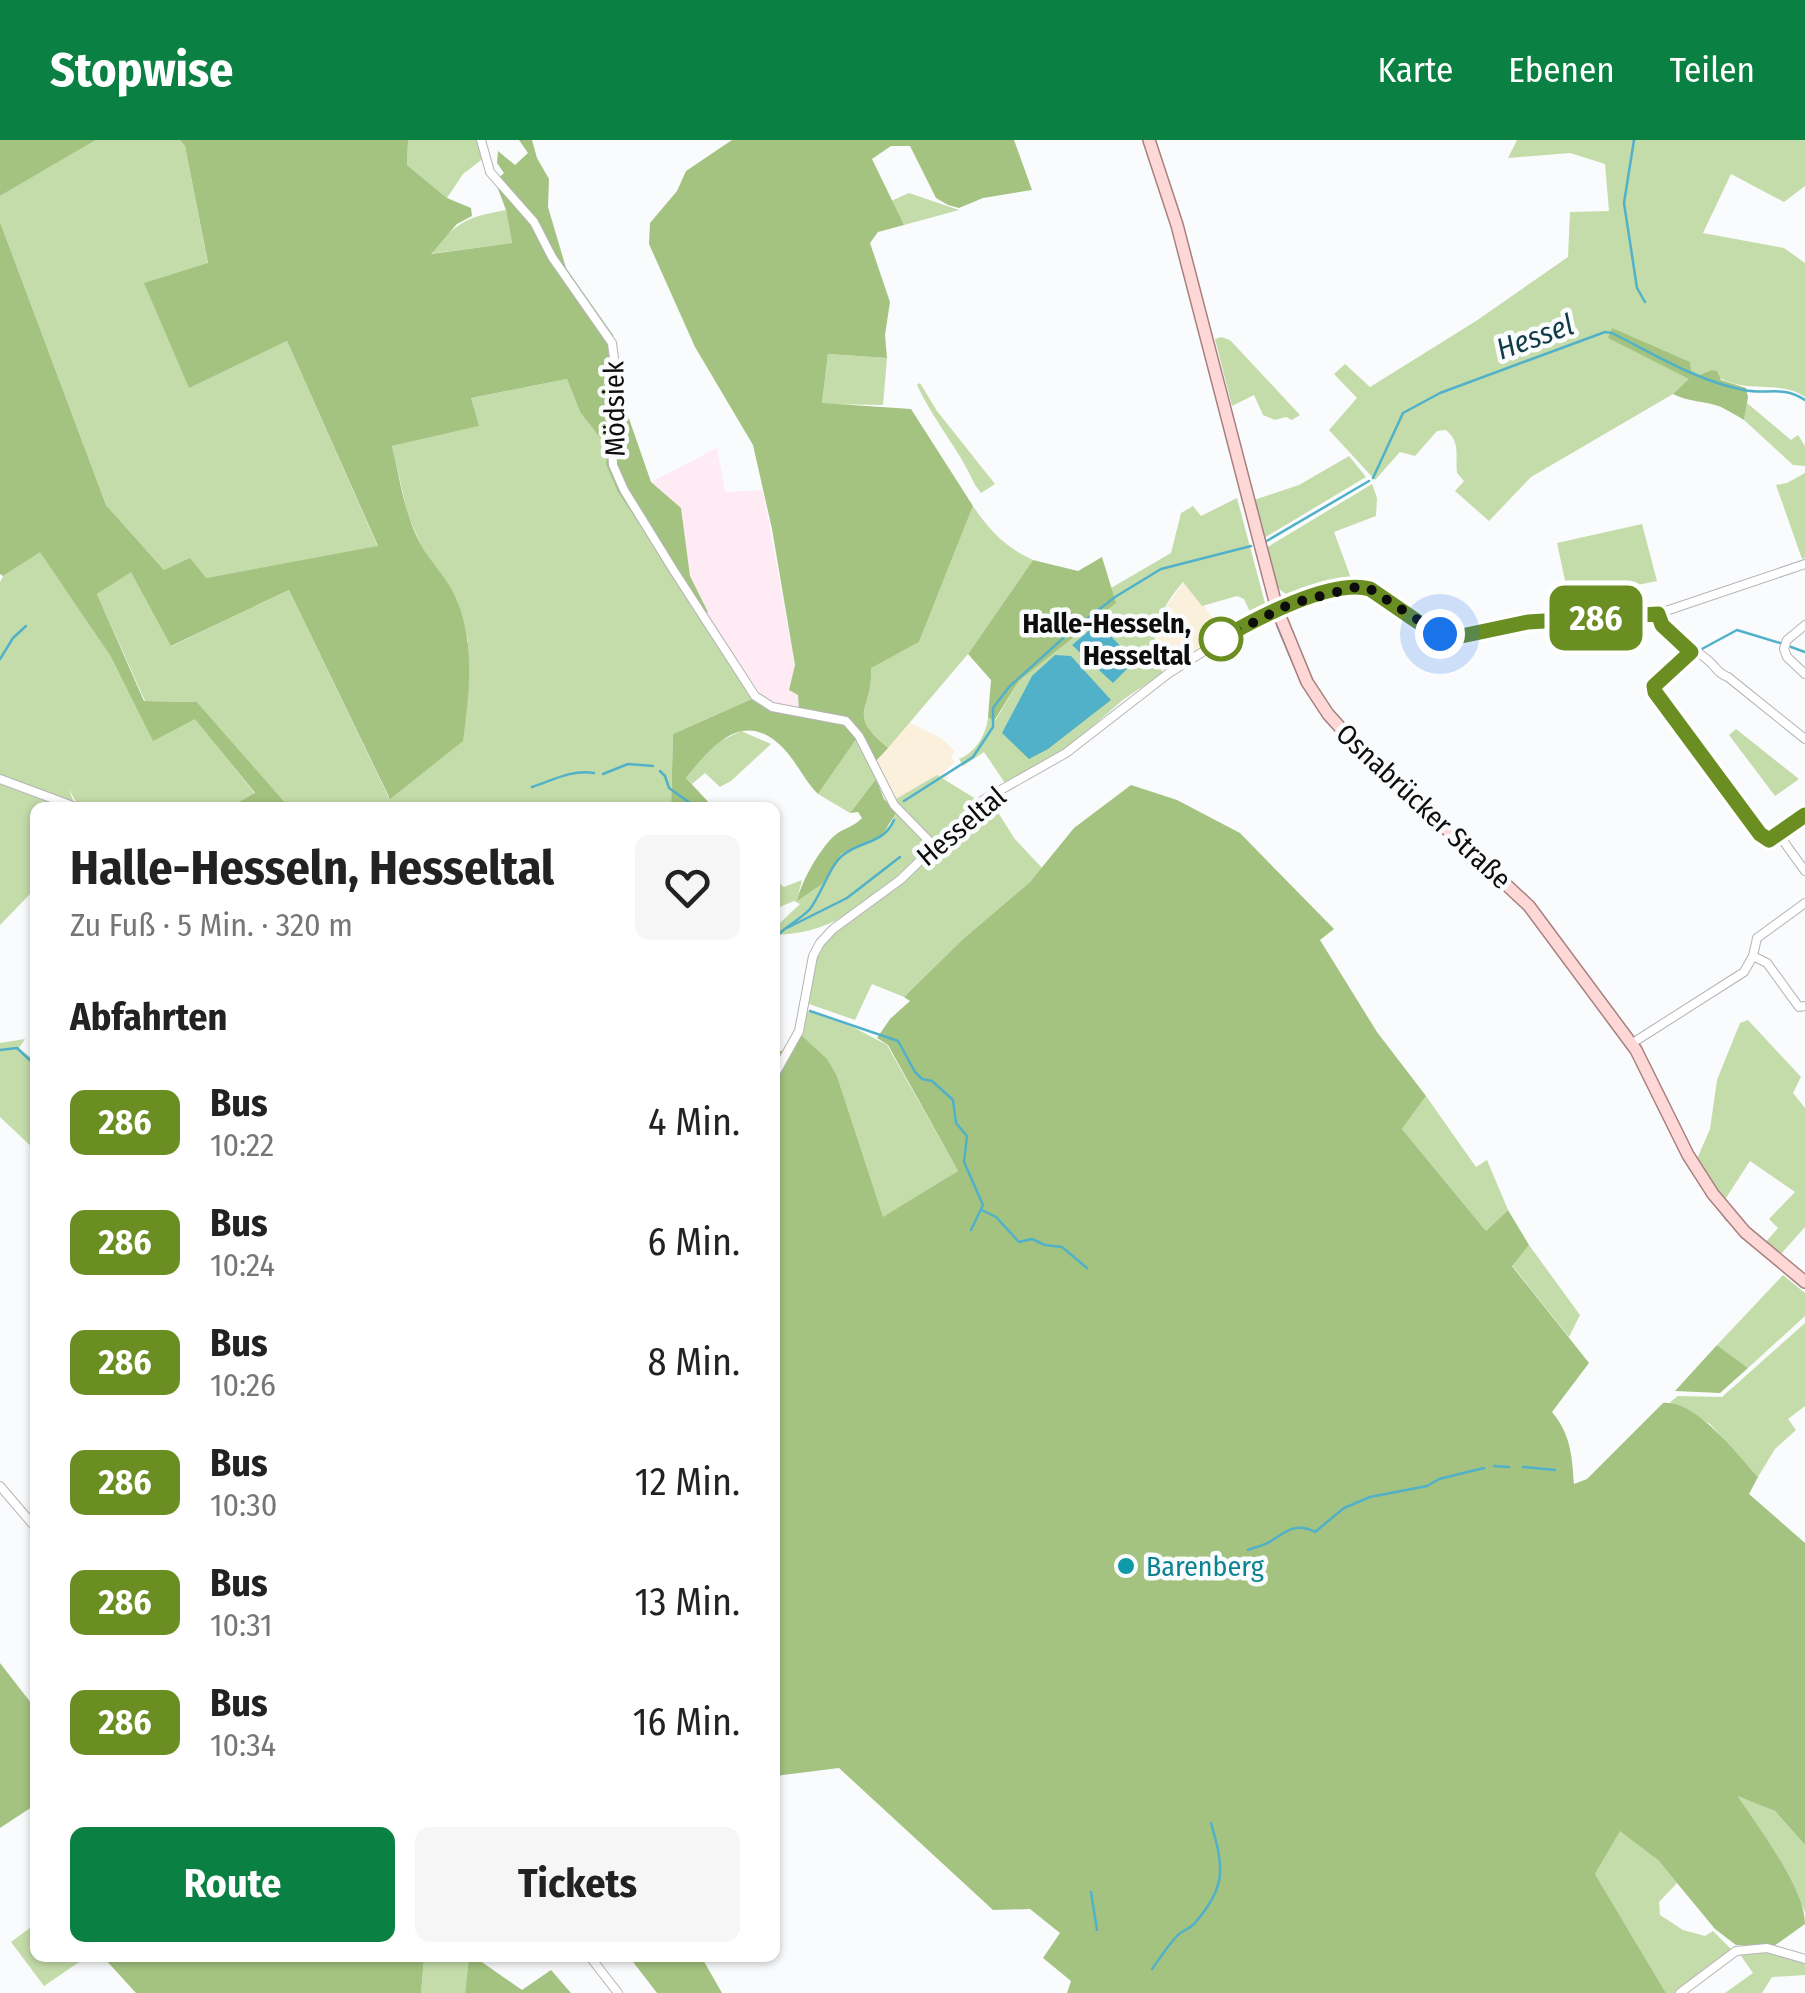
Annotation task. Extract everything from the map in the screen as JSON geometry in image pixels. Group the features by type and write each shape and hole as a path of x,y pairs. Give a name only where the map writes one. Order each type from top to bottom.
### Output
{"main road":[{"name":"Osnabrücker Straße","path":"1149,140 1177,225 1277,609 1301,670 1338,726 1529,906 1631,1044 1712,1194 1745,1232 1805,1282"}],"street":[{"name":"Mödsiek","path":"481,140 490,172 534,222 552,257 612,344 616,374 611,414 613,466 712,631 763,702 846,721 894,805 935,847"},
{"name":"Hesseltal","path":"780,1065 799,1031 813,956 833,929 900,880 984,800 1066,753 1169,673 1221,639 1277,609 1360,586 1440,634 1458,638 1528,622 1658,614 1805,564"},
{"path":"1658,614 1662,625 1691,652 1713,664 1722,676 1805,740"},
{"path":"1805,625 1787,640 1784,650 1805,674"},
{"path":"1691,652 1654,686 1655,692 1760,834 1769,840 1805,815"},
{"path":"0,779 62,802"},
{"path":"1780,835 1805,871"},
{"path":"1631,1044 1744,972 1762,932 1805,903"},
{"path":"1753,956 1767,963 1799,1007 1805,1006"},
{"path":"0,1486 30,1521"},
{"path":"1680,1993 1736,1951 1767,1948 1805,1959"},
{"path":"594,1962 618,1993"}],"shaded area":[{"path":"717,448 725,492 763,490 795,666 789,689 798,695 799,710 777,707 764,698 704,614 708,611 690,576 681,508 651,482"},
{"path":"1184,582 1223,635 1163,673 1153,647 1156,630 1160,615"},
{"path":"909,722 941,738 955,751 951,757 955,762 943,772 949,778 937,775 894,800 876,761"}],"green space":[{"path":"0,140 96,140 0,196"},
{"path":"96,140 180,140 185,146 208,264 145,283 189,387 287,341 378,547 206,578 164,570 106,505 0,222 0,196"},
{"path":"180,140 408,140 407,165 447,198 471,208 472,216 457,224 431,254 512,243 495,181 504,173 497,163 498,151 515,165 528,153 519,140 532,140 549,179 548,207 566,268 613,335 625,407 651,482 681,508 690,576 708,612 702,617 618,492 606,464 607,447 580,412 567,379 471,398 479,426 392,446 415,532 450,587 463,620 469,672 463,741 390,799 289,590 171,646 131,572 97,594 144,701 197,702 285,802 239,802 255,793 195,719 153,741 111,657 40,552 3,576 0,574 0,222 106,505 164,570 190,558 206,578 378,546 287,341 189,388 144,283 208,263 185,146"},
{"path":"408,140 479,140 484,158 463,174 447,198 407,165"},
{"path":"732,140 1014,140 1032,190 983,198 959,208 936,198 910,146 891,146 872,159 904,225 878,232 870,243 890,302 885,335 887,358 828,354 822,403 911,409 973,506 919,642 871,668 864,719 888,748 876,761 849,720 799,710 798,695 789,690 795,665 753,445 695,347 649,244 650,223 677,191 686,171"},
{"path":"1517,140 1805,140 1805,186 1784,202 1731,174 1703,233 1784,248 1805,263 1805,397 1782,388 1732,383 1710,370 1700,376 1612,328 1609,338 1690,379 1673,394 1531,477 1489,521 1455,491 1464,481 1457,473 1456,444 1446,430 1437,431 1415,456 1400,452 1375,480 1329,430 1357,398 1334,374 1345,364 1370,387 1476,321 1568,257 1570,212 1609,211 1605,164 1570,153 1508,158"},
{"path":"909,193 959,210 904,225 891,201"},
{"path":"506,210 512,243 429,254 462,223"},
{"path":"1612,328 1690,362 1691,371 1700,375 1717,371 1721,380 1746,388 1744,420 1721,407 1673,394 1689,379 1608,338"},
{"path":"1215,339 1230,340 1300,415 1292,420 1275,420 1263,415 1254,395 1232,406"},
{"path":"828,354 887,358 883,405 822,404"},
{"path":"567,379 580,412 607,447 606,464 754,698 673,734 671,802 285,802 197,702 145,701 97,594 131,571 172,646 289,590 389,798 468,641 457,600 421,545 408,515 392,446 478,426 471,398"},
{"path":"920,383 937,411 995,484 981,493 975,485 923,398 917,385"},
{"path":"1747,403 1791,440 1798,435 1805,446 1805,466 1793,465 1744,420"},
{"path":"1349,456 1366,477 1264,538 1254,500 1299,485"},
{"path":"1805,473 1805,558 1802,559 1776,485"},
{"path":"1372,484 1377,498 1376,516 1334,532 1352,581 1290,597 1275,586 1266,548"},
{"path":"1237,498 1266,607 1252,616 1244,599 1237,596 1202,606 1183,582 1162,614 1155,637 1163,673 1124,699 1065,750 1005,783 984,752 963,766 959,759 975,747 988,717 995,721 1019,681 1115,603 1111,588 1171,553 1181,513 1193,506 1201,516"},
{"path":"973,506 999,538 1033,560 968,654 888,748 864,719 871,667 919,642"},
{"path":"1642,524 1657,581 1569,599 1557,543"},
{"path":"40,551 111,657 153,740 195,718 255,794 240,802 76,802 69,789 71,802 0,776 3,576"},
{"path":"1102,557 1116,603 1019,681 994,721 988,717 991,680 968,654 1033,560 1078,571"},
{"path":"754,698 762,704 846,724 857,738 818,794 789,754 769,737 755,731 730,735 686,778 708,802 671,802 673,734"},
{"path":"1736,729 1799,779 1775,796 1729,735"},
{"path":"741,731 771,744 720,787 705,773 692,784 686,778 712,745"},
{"path":"857,738 876,779 850,813 818,794"},
{"path":"937,775 976,799 974,806 935,839 894,800"},
{"path":"876,779 884,799 897,812 882,835 841,854 822,884 797,901 822,849 862,818 858,812 850,813"},
{"path":"0,782 58,802 30,802 30,894 0,925"},
{"path":"1131,785 1177,800 1240,833 1334,929 1320,940 1377,1032 1426,1096 1402,1129 1486,1231 1508,1210 1529,1245 1512,1266 1589,1363 1552,1412 1567,1438 1574,1484 1587,1479 1663,1403 1675,1404 1702,1419 1728,1443 1758,1477 1749,1494 1805,1543 1805,1845 1775,1811 1738,1796 1779,1859 1803,1909 1805,1924 1774,1946 1736,1945 1715,1929 1658,1860 1620,1831 1595,1874 1666,1993 1067,1993 1071,1981 1043,1958 1060,1933 1030,1909 993,1910 839,1768 780,1775 780,1050 789,1055 800,1034 827,1059 837,1076 883,1217 958,1171 888,1045 877,1038 910,1001 904,997 963,939 1030,882 1074,828"},
{"path":"991,801 1014,838 1042,868 1030,882 963,939 904,997 872,984 855,1020 809,1004 815,959 825,941 902,881"},
{"path":"897,812 925,841 928,850 895,881 840,919 798,933 780,935 780,923 800,904 794,901 780,907 780,884 784,887 802,880 797,900 828,874 841,854 871,842 889,826"},
{"path":"807,1011 853,1027 887,1045 958,1171 883,1218 837,1076 800,1034"},
{"path":"1748,1020 1801,1077 1793,1093 1805,1108 1805,1227 1780,1255 1765,1243 1778,1228 1769,1219 1795,1192 1750,1161 1724,1201 1696,1161 1710,1129 1717,1080 1740,1023"},
{"path":"25,1039 19,1048 30,1057 30,1145 0,1117 0,1043"},
{"path":"1426,1096 1476,1167 1487,1160 1508,1210 1486,1231 1402,1129"},
{"path":"1529,1245 1580,1315 1569,1337 1512,1265"},
{"path":"1783,1275 1805,1293 1805,1316 1748,1368 1717,1345"},
{"path":"1805,1323 1805,1406 1788,1419 1796,1430 1775,1449 1758,1477 1710,1424 1670,1402 1678,1396 1722,1397"},
{"path":"1717,1345 1748,1368 1720,1393 1675,1391"},
{"path":"0,1663 30,1702 30,1808 0,1828"},
{"path":"1737,1794 1775,1811 1805,1845 1805,1912 1786,1874"},
{"path":"1620,1830 1658,1860 1677,1883 1659,1902 1660,1915 1683,1930 1705,1936 1713,1931 1732,1950 1679,1993 1666,1993 1595,1874"},
{"path":"30,1928 30,1962 79,1962 44,1986 11,1942"},
{"path":"1755,1950 1805,1961 1805,1975 1772,1977 1762,1993 1725,1993 1753,1973 1739,1953"},
{"path":"108,1962 424,1962 421,1993 136,1993"},
{"path":"424,1962 469,1962 465,1993 421,1993"},
{"path":"469,1962 482,1962 522,1990 551,1970 571,1993 465,1993"},
{"path":"633,1962 704,1962 722,1993 657,1993"}],"water":[{"path":"1098,623 1135,661 1113,683 1072,645"},
{"path":"1055,655 1071,656 1111,700 1029,759 1002,733 1032,676"}],"waterway":[{"path":"1634,140 1624,203 1637,288 1645,302"},
{"name":"Hessel","path":"1373,478 1403,413 1440,393 1605,332 1709,380 1744,390 1789,393 1805,400"},
{"name":"Hessel","path":"1265,542 1369,481"},
{"name":"Hessel","path":"904,801 973,757 993,727 993,708 1009,687 1115,597 1161,569 1251,546"},
{"path":"1277,625 1294,665"},
{"path":"0,659 26,626"},
{"path":"1700,650 1737,630 1780,643"},
{"path":"1791,647 1805,652"},
{"path":"603,774 628,764 653,766"},
{"path":"660,771 669,788 689,802"},
{"path":"532,787 570,774 594,773"},
{"name":"Hessel","path":"780,933 810,909 838,860 878,838 894,820"},
{"path":"787,928 847,898 900,857"},
{"path":"810,1011 898,1041 915,1072 953,1100 956,1123 967,1136 964,1162 983,1205 971,1230"},
{"name":"Hessel","path":"0,1050 17,1048 30,1060"},
{"path":"1690,1168 1727,1220"},
{"path":"982,1210 996,1217 1019,1242 1032,1239 1062,1247 1087,1268"},
{"path":"1494,1466 1509,1467"},
{"path":"1523,1467 1555,1470"},
{"path":"1248,1550 1292,1529 1315,1532 1344,1508 1370,1497 1427,1486 1439,1479 1484,1468"},
{"path":"1152,1969 1176,1937 1205,1911 1217,1888 1220,1865 1211,1823"},
{"path":"1091,1892 1097,1930"}],"bus line":[{"name":"286","path":"1221,639 1290,604 1360,586 1424,626 1452,638 1528,622 1658,614 1662,625 1691,652 1654,686 1678,724 1760,834 1769,840 1805,815"}],"place":[{"name":"Halle-Hesseln, Hesseltal","path":"1221,639"},
{"name":"Barenberg","path":"1126,1566"}],"route":[{"path":"1221,639 1290,604 1360,586 1440,634"}]}
